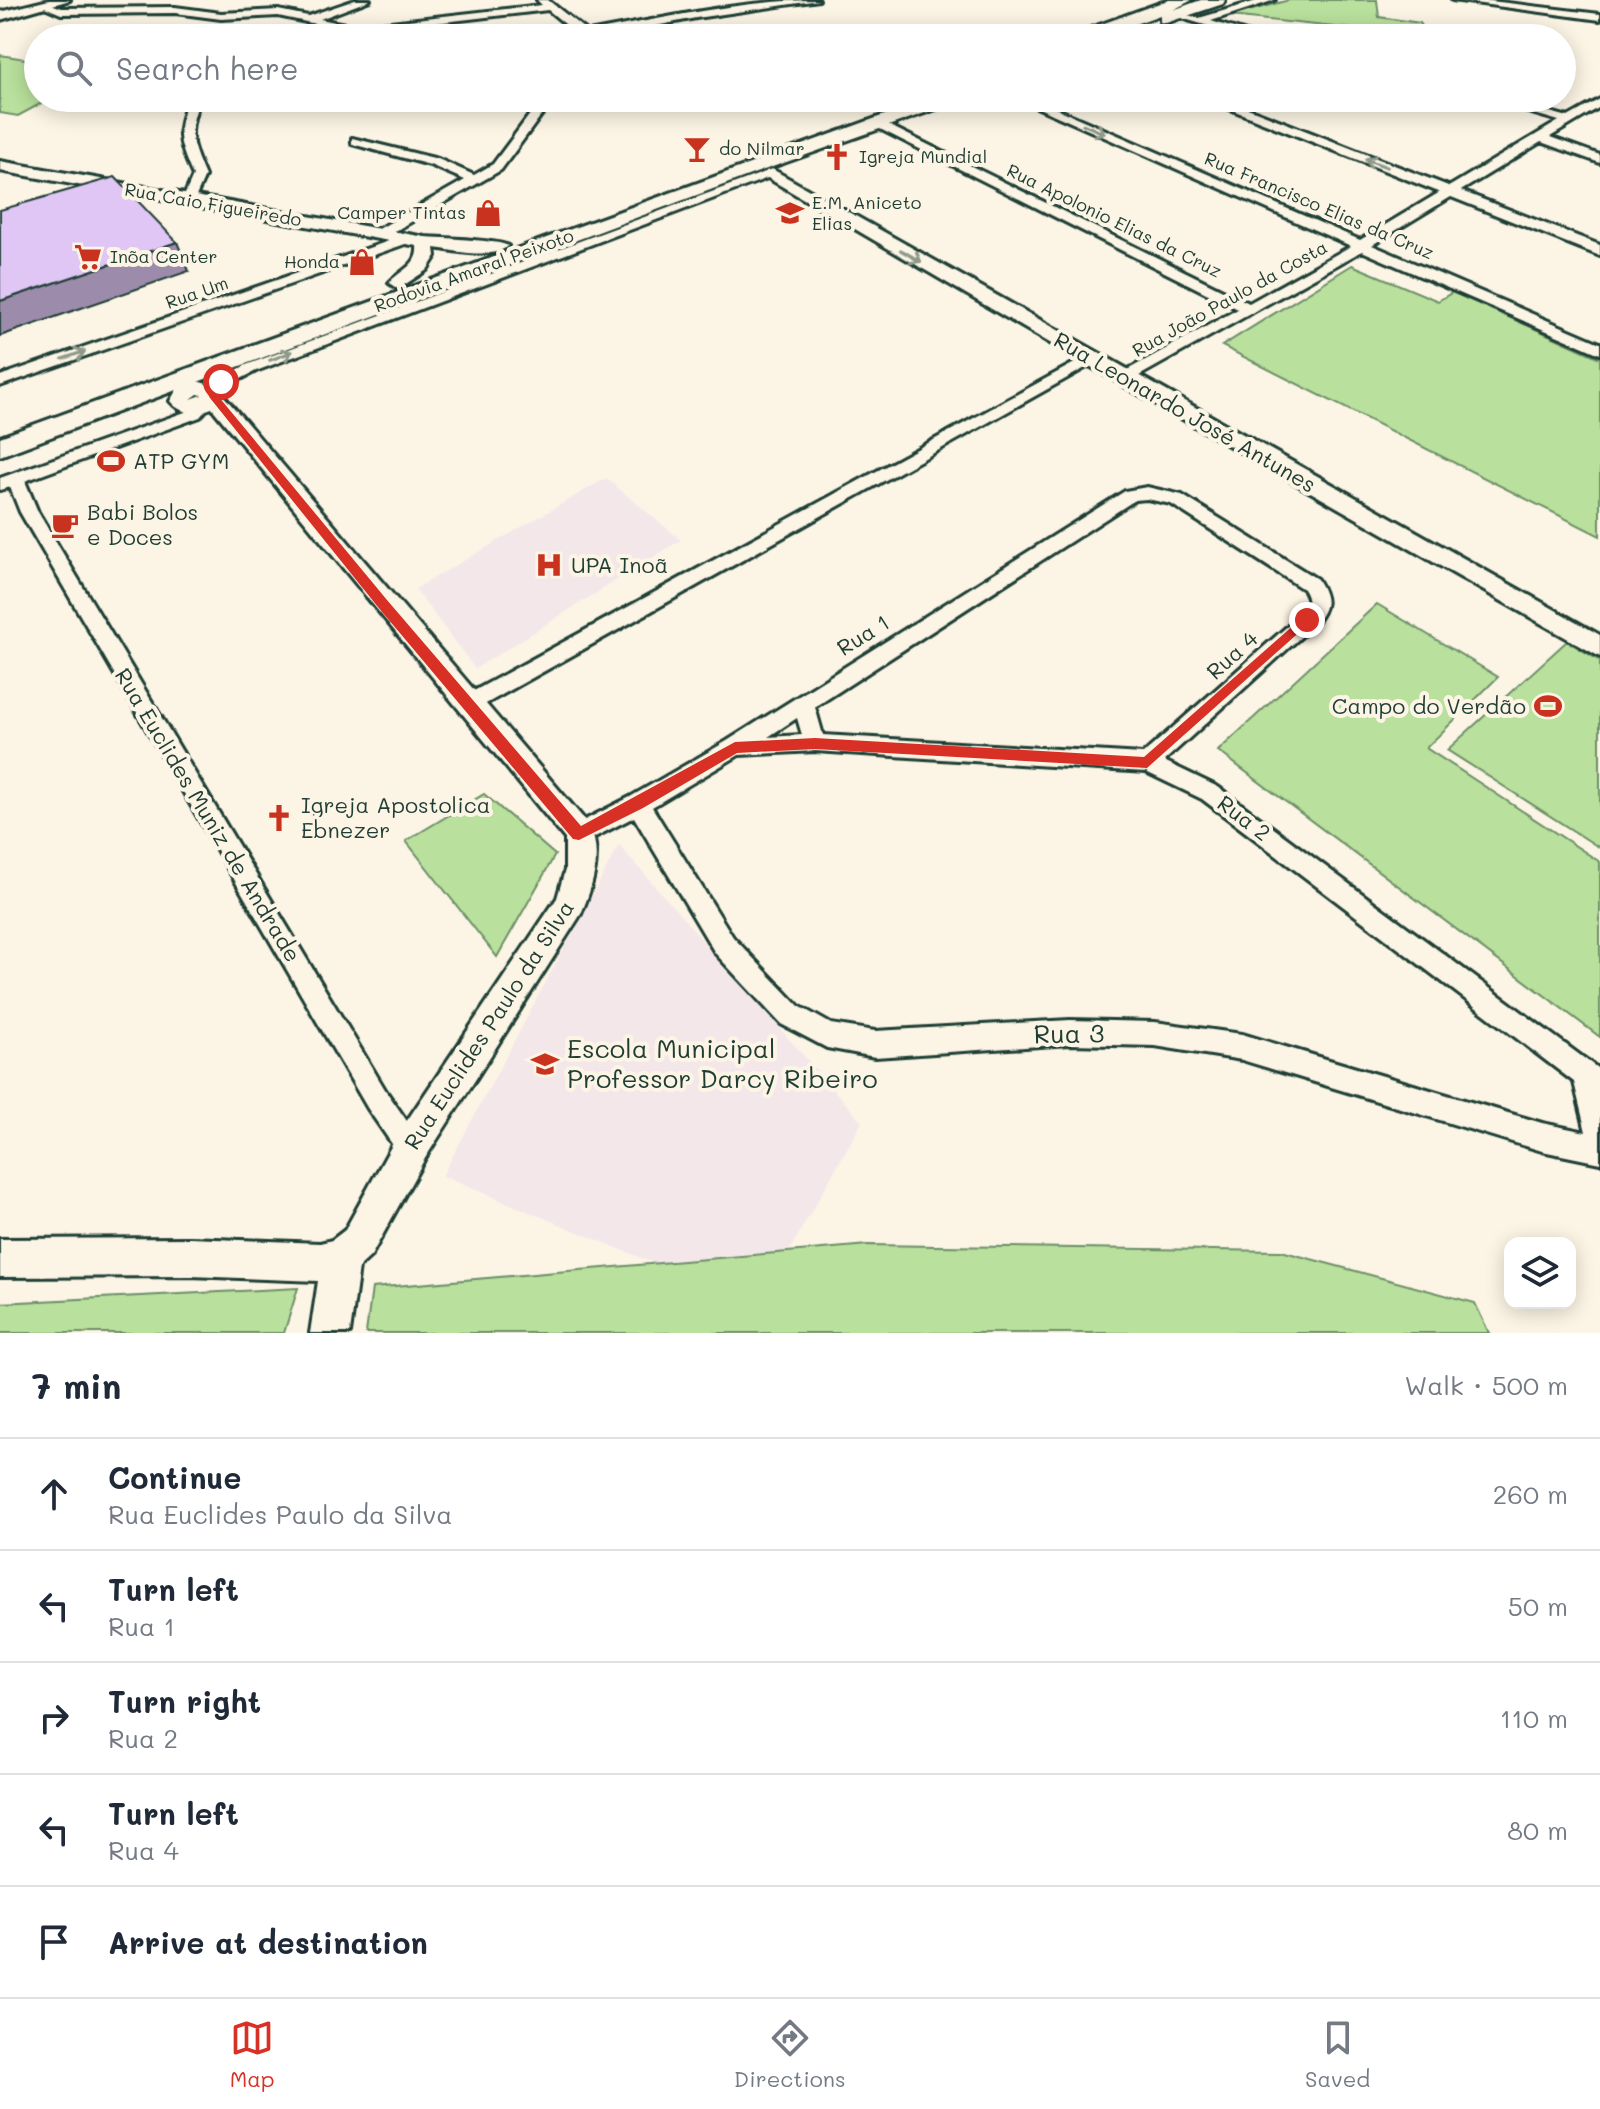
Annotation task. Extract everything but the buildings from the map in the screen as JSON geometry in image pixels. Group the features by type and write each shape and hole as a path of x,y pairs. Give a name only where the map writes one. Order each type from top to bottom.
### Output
{"highway":[{"path":"1121,24 1173,6 1217,0"},
{"path":"1139,24 1173,6"},
{"name":"Rodovia Amaral Peixoto","path":"0,427 873,112"},
{"name":"Rodovia Amaral Peixoto","path":"0,447 908,112"},
{"path":"112,406 199,397 224,369 245,356"}],"street":[{"path":"0,16 64,0"},
{"path":"307,20 365,0"},
{"path":"652,24 696,15 814,0"},
{"path":"1199,21 1270,0"},
{"path":"1457,0 1600,17"},
{"path":"392,24 546,3 572,24"},
{"path":"45,5 61,11 175,10 221,16 278,13 328,24"},
{"path":"1173,6 1210,24"},
{"name":"Rua João Paulo da Costa","path":"1124,378 1250,309 1600,102"},
{"path":"188,112 182,125 184,138 199,176 188,201"},
{"path":"380,234 503,162 538,112"},
{"name":"Rua Francisco Elias da Cruz","path":"1055,112 1600,349"},
{"path":"1245,112 1600,251"},
{"path":"1538,112 1567,120"},
{"name":"Rua Apolonio Elias da Cruz","path":"876,123 1250,309"},
{"path":"1540,138 1600,159"},
{"path":"356,141 434,162 475,180"},
{"name":"Rua Caio Figueiredo","path":"0,166 406,239 470,247 499,246"},
{"path":"7,481 194,414 199,397 266,362 772,174"},
{"name":"Rua Leonardo José Antunes","path":"772,174 1124,378 1596,639"},
{"path":"108,201 127,190"},
{"name":"Rua Um","path":"0,381 406,239"},
{"path":"398,283 421,266 427,256 425,242"},
{"path":"468,704 1091,359"},
{"path":"199,397 217,415 234,420 579,834"},
{"name":"Rua Euclides Muniz de Andrade","path":"7,481 29,512 368,1086 411,1147"},
{"name":"Rua 1","path":"579,834 638,804 735,747 1131,495 1147,493 1176,499"},
{"name":"Rua 4","path":"1147,763 1317,608 1318,597 1310,584 1176,499"},
{"path":"803,702 815,743"},
{"name":"Rua 2","path":"735,747 815,743 1147,763 1180,776 1210,793 1592,1081"},
{"name":"Rua 3","path":"638,804 724,945 790,1015 827,1036 875,1044 1070,1032 1155,1034 1242,1047 1542,1137 1600,1149"},
{"name":"Rua Euclides Paulo da Silva","path":"340,1273 411,1147 570,904 584,857 579,834"},
{"path":"1592,1081 1600,1136"},
{"path":"0,1258 190,1257 320,1262 340,1273 330,1333"}],"shaded area":[{"name":"UPA Inoã","path":"606,478 681,540 475,669 415,589"},
{"path":"619,845 862,1122 758,1306 442,1176"}],"green space":[{"path":"1289,0 1377,0 1379,17 1421,24 1306,24 1230,16"},
{"path":"0,55 24,59 25,112 18,116 0,113"},
{"path":"1352,265 1438,301 1453,292 1600,358 1600,536 1222,346"},
{"path":"1377,604 1498,677 1426,748 1600,862 1600,1037 1218,751"},
{"name":"Campo do Verdão","path":"1567,641 1600,661 1600,848 1447,750"},
{"path":"484,794 555,855 497,957 406,841"},
{"path":"868,1245 1281,1251 1475,1303 1489,1333 366,1333 372,1288"},
{"path":"298,1288 284,1333 0,1333 0,1303"}],"place":[{"name":"do Nilmar","path":"697,149"},
{"name":"Igreja Mundial","path":"837,157"},
{"name":"Camper Tintas","path":"488,213"},
{"name":"E.M. Aniceto Elias","path":"790,213"},
{"name":"Inõa Center","path":"88,257"},
{"name":"Honda","path":"362,262"},
{"name":"ATP GYM","path":"111,461"},
{"name":"Babi Bolos e Doces","path":"65,525"},
{"name":"UPA Inoã","path":"549,565"},
{"name":"Campo do Verdão","path":"1548,706"},
{"name":"Igreja Apostolica Ebnezer","path":"279,818"},
{"name":"Escola Municipal Professor Darcy Ribeiro","path":"545,1064"}],"route":[{"path":"221,382 210,389 213,396 579,834 638,804 735,747 815,743 1147,763 1307,620"}]}
